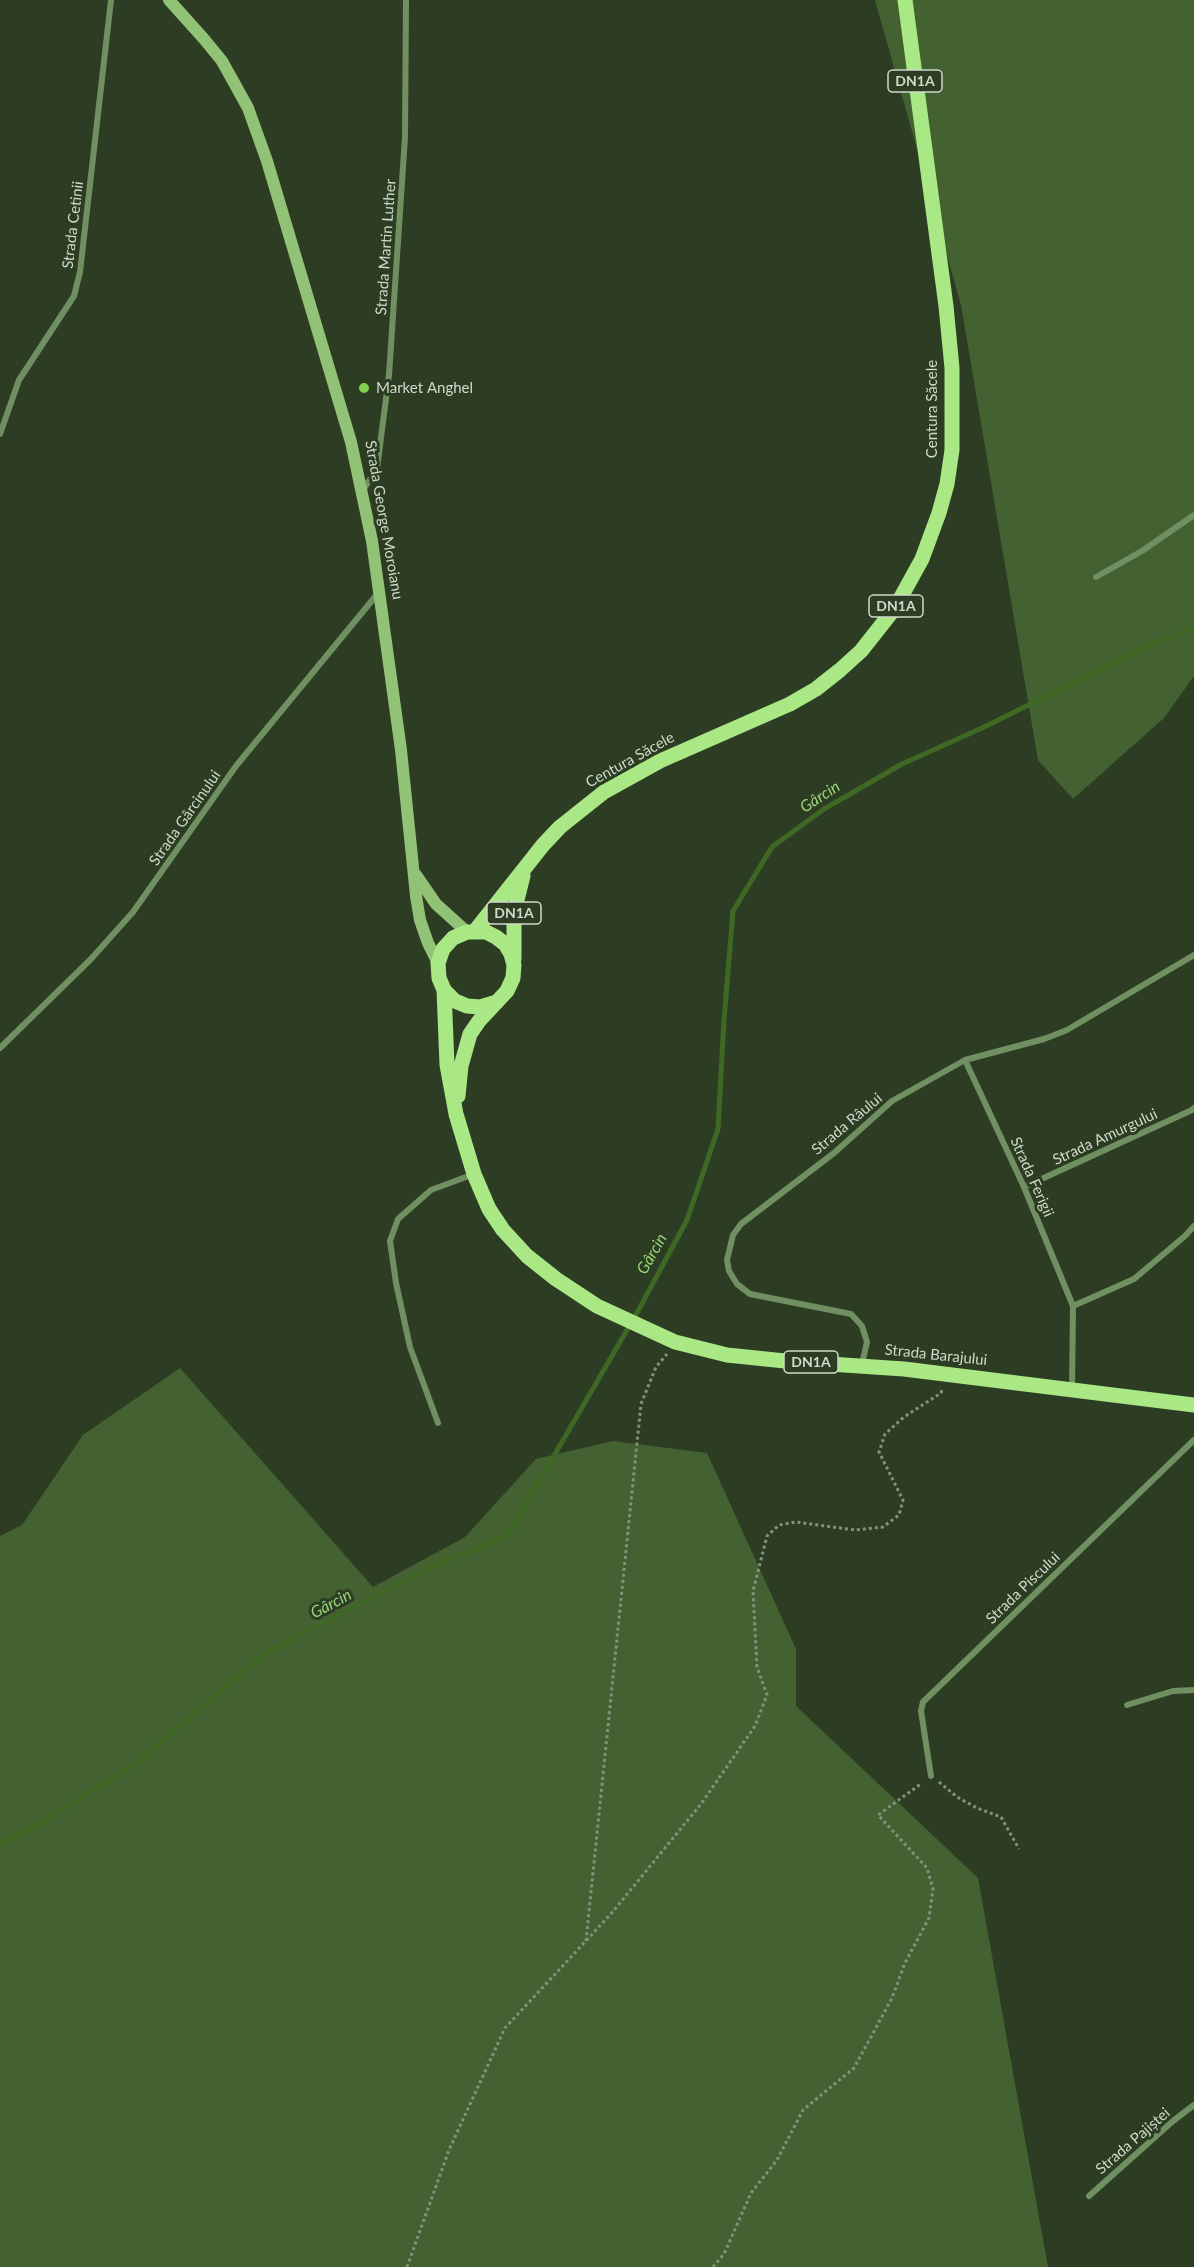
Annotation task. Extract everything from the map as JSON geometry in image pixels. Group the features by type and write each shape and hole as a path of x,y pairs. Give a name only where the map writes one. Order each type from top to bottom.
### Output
{"main road":[{"name":"Strada George Moroianu","path":"169,0 222,61 255,126 337,391 363,490 380,591 420,920 438,963"},
{"name":"Centura Săcele","path":"471,932 560,827 604,792 660,761 790,704 840,670 861,651 895,608 922,559 947,484 952,450 952,368 946,306 905,0"},
{"name":"Centura Săcele","path":"514,965 514,912 517,895 528,864"},
{"name":"Strada George Moroianu","path":"414,872 436,904 471,932"},
{"name":"DN1A","path":"456,1114 461,1066 467,1042 479,1021 507,991 513,978 514,965 511,954 505,944 486,932 471,932 453,938 444,949 438,963 439,978 444,990 447,1065 456,1114 474,1174 489,1209 503,1230 527,1256 556,1279 597,1306 675,1342"},
{"path":"444,990 455,1001 467,1006 480,1007 497,1002"},
{"name":"Strada Barajului","path":"675,1342 727,1355 947,1373 1194,1405"}],"street":[{"name":"Strada Cetinii","path":"0,434 19,380 75,296 80,272 111,0"},
{"name":"Strada Martin Luther","path":"363,490 377,470 389,375 405,137 406,0"},
{"path":"1096,577 1142,551 1194,514"},
{"name":"Strada Gârcinului","path":"0,1048 91,959 134,912 236,766 380,591"},
{"name":"Strada Râului","path":"862,1365 867,1342 862,1326 851,1314 750,1294 737,1284 729,1271 727,1260 732,1235 741,1224 834,1153 892,1101 965,1060 1044,1039 1067,1030 1194,955"},
{"name":"Strada Ferigii","path":"965,1060 1024,1187 1072,1306 1072,1389"},
{"name":"Strada Amurgului","path":"1024,1187 1194,1108"},
{"path":"438,1423 410,1347 390,1241 398,1219 431,1190 474,1174"},
{"path":"1072,1306 1134,1279 1194,1226"},
{"name":"Strada Piscului","path":"931,1776 921,1711 923,1702 1194,1440"},
{"path":"1127,1705 1173,1691 1194,1690"},
{"name":"Strada Pajiștei","path":"1089,2196 1194,2105"}],"path":[{"path":"585,1942 641,1404 656,1367 675,1342"},
{"path":"407,2267 449,2151 505,2028 610,1915 701,1804 755,1726 767,1695 757,1667 753,1591 767,1536 779,1525 796,1522 855,1530 884,1527 899,1515 903,1500 879,1452 885,1434 904,1417 941,1393 947,1373"},
{"path":"713,2267 724,2254 752,2193 777,2160 803,2109 854,2068 892,1998 905,1963 929,1918 933,1889 927,1868 878,1815 931,1776 957,1797 1001,1817 1019,1849"}],"green space":[{"path":"875,0 1194,0 1194,676 1164,718 1073,799 1038,760 961,305"},
{"path":"180,1368 373,1587 465,1537 536,1459 613,1441 707,1453 796,1649 796,1706 978,1878 1048,2267 0,2267 0,1536 22,1525 83,1435"}],"waterway":[{"name":"Gârcin","path":"0,1844 32,1828 135,1764 266,1653 431,1567 508,1535 638,1311 687,1220 718,1129 733,911 772,847 824,809 902,764 982,728 1140,650 1194,627"}],"place":[{"name":"Market Anghel","path":"364,388"}]}
